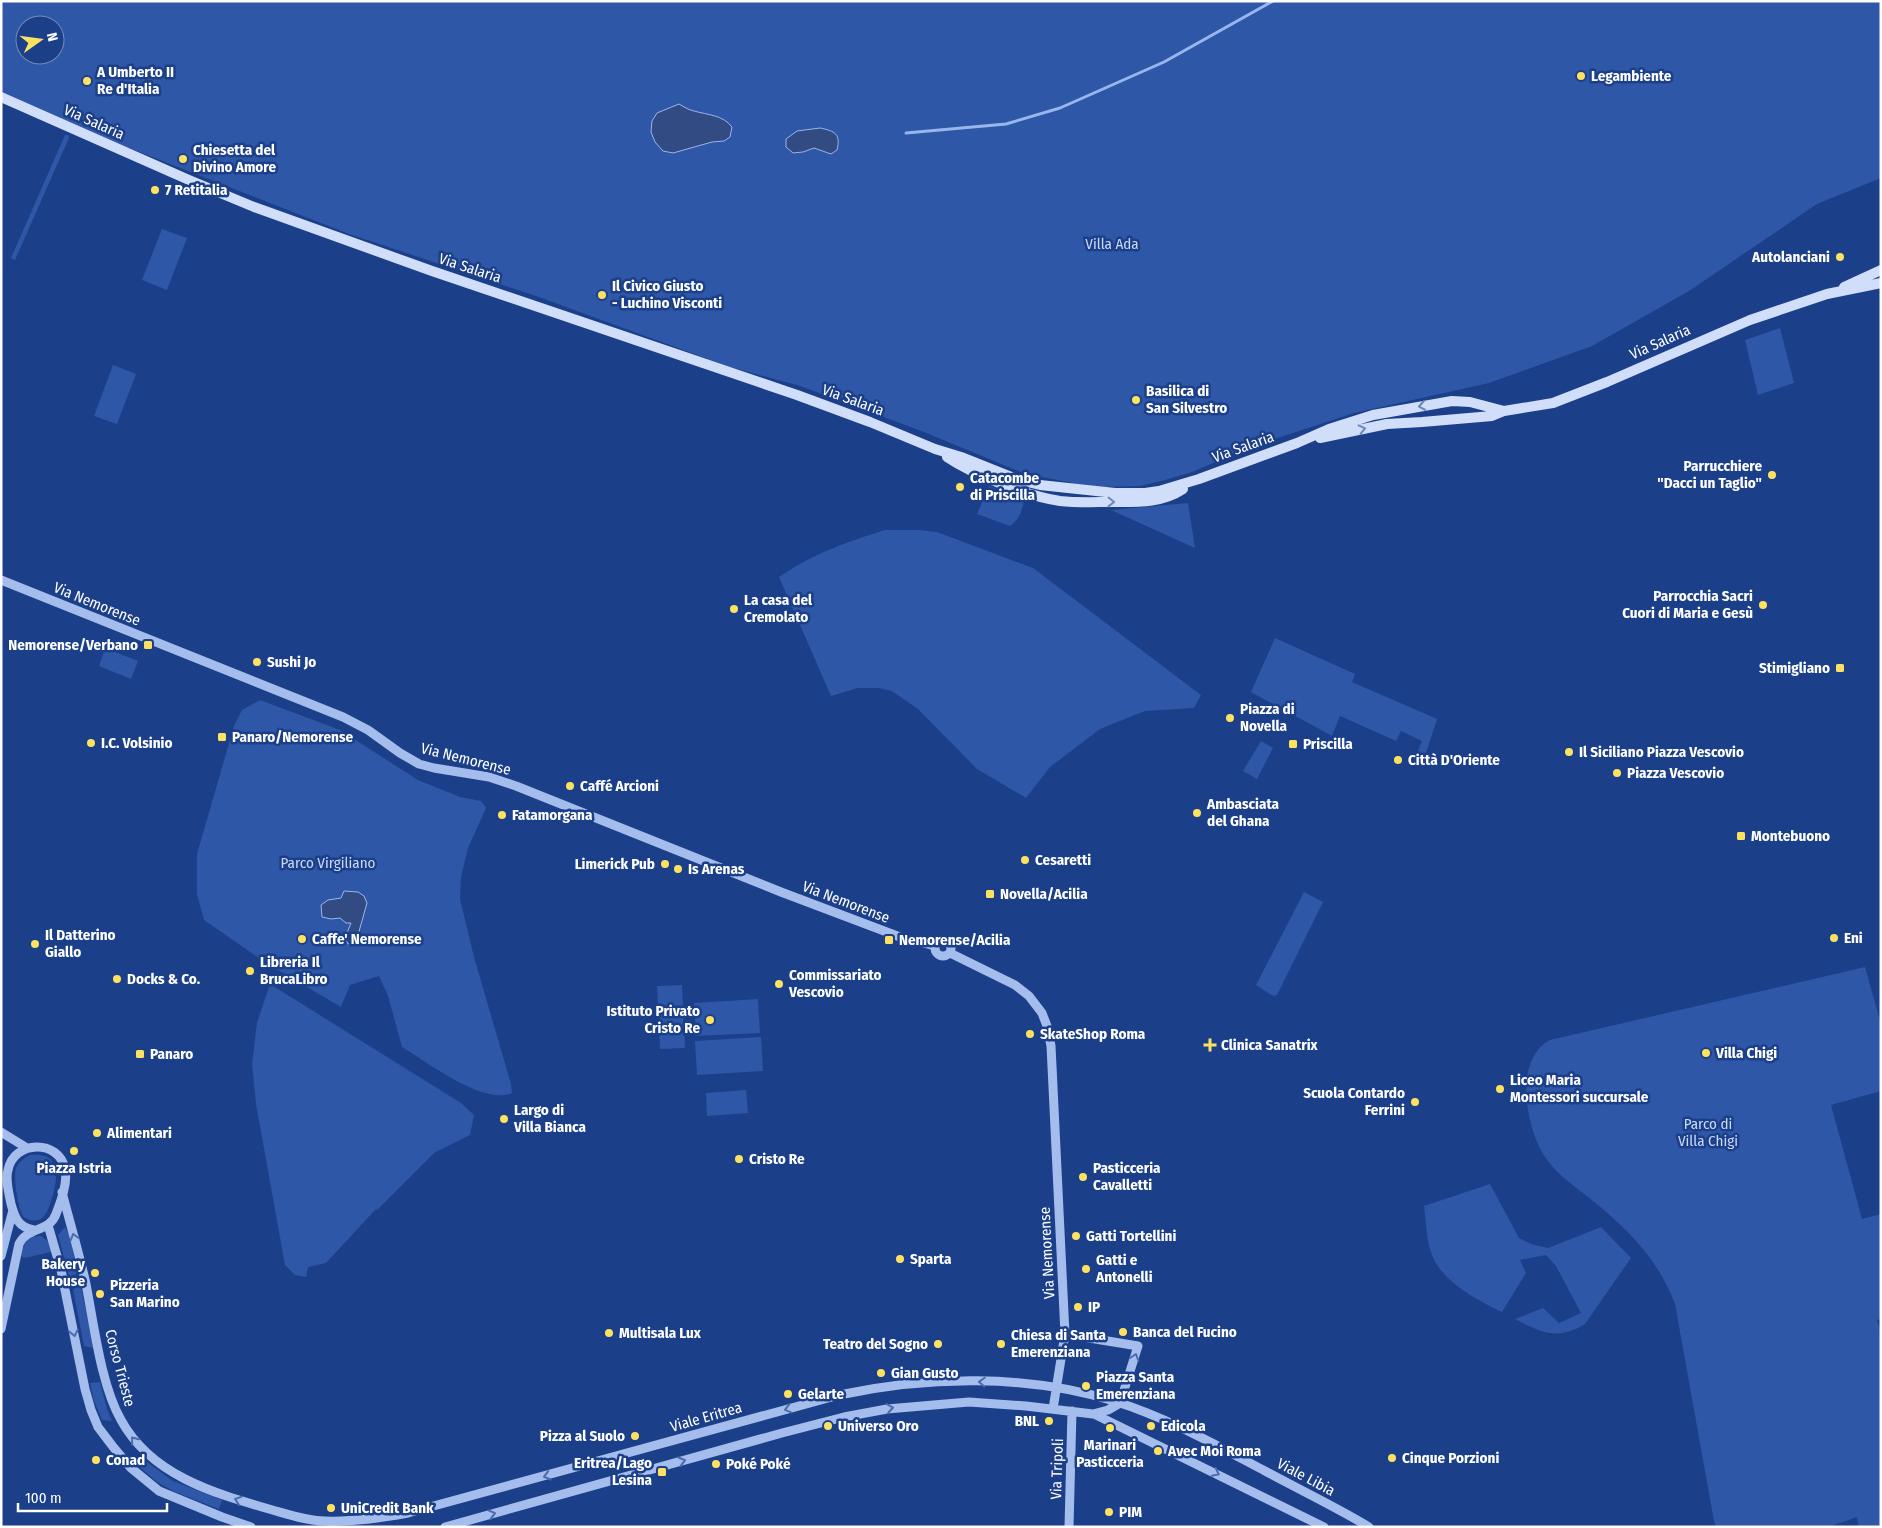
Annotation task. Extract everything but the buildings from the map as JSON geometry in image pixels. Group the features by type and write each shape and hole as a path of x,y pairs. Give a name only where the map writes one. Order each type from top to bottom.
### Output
{"main road":[{"name":"Via Salaria","path":"1,97 254,207 382,254 870,422 935,449 959,464 1011,487 1042,498 1062,501 1154,500 1170,496 1199,479 1297,443 1329,429 1373,415 1442,402 1466,402 1504,411"},
{"name":"Via Salaria","path":"1297,443 1387,424 1492,416 1504,411 1530,408 1562,400 1736,325 1827,294 1881,270"},
{"name":"Via Salaria","path":"1827,294 1881,283"}],"street":[{"name":"Via Nemorense","path":"1,580 343,717 368,730 409,759 424,766 488,778 516,786 781,892 905,938 935,946 940,956 946,956 950,953 976,968 1015,985 1029,996 1042,1013 1049,1032 1056,1126 1065,1334"},
{"path":"1,1132 27,1148"},
{"path":"1,1329 19,1244 25,1235 48,1225 56,1214 62,1192 65,1172 61,1158 45,1148 36,1146 27,1148 16,1155 8,1170 8,1186 13,1210 19,1224 34,1230"},
{"path":"2,1161 8,1170"},
{"name":"Corso Trieste","path":"62,1192 85,1281 105,1376 115,1407 126,1429 139,1446 154,1460 184,1479 246,1502 285,1513 325,1521 368,1519"},
{"path":"1,1256 13,1210"},
{"path":"48,1225 57,1256 88,1402 98,1427 131,1468 159,1491 251,1527"},
{"path":"1053,1409 1065,1334 1138,1346 1120,1403 1108,1410 1093,1414"},
{"name":"Viale Eritrea","path":"368,1519 421,1510 816,1401 874,1388 942,1381 972,1381 1056,1388"},
{"path":"1056,1388 1120,1403"},
{"path":"445,1527 782,1433 868,1412 911,1405 969,1402 1093,1414 1324,1527"},
{"name":"Viale Libia","path":"1120,1403 1195,1434 1369,1527"},
{"name":"Via Tripoli","path":"1069,1527 1072,1411"}],"green space":[{"name":"Villa Ada","path":"1,1 1881,1 1881,178 1817,204 1689,291 1592,346 1489,383 1354,413 1256,445 1192,472 1140,486 1102,487 1023,473 924,432 800,386 727,366 536,296 349,234 119,144 1,92"},
{"path":"65,135 68,135 69,138 15,260 11,258"},
{"path":"162,229 187,238 167,290 142,280"},
{"path":"1780,328 1794,383 1758,395 1745,340"},
{"path":"113,365 136,374 117,424 94,416"},
{"path":"989,486 1024,501 1020,515 1010,526 977,514"},
{"path":"1188,503 1195,548 1111,510"},
{"path":"885,530 937,532 1033,568 1201,695 1194,708 1145,711 1100,729 1050,767 1026,798 977,769 918,709 892,691 879,688 858,688 831,696 779,577 805,561 830,549"},
{"path":"1275,638 1355,674 1352,682 1437,719 1425,756 1417,753 1422,741 1401,731 1396,741 1340,716 1332,736 1251,692"},
{"path":"105,648 138,661 131,679 99,666"},
{"name":"Parco Virgiliano","path":"260,700 340,730 418,780 460,797 481,801 486,808 468,848 461,877 460,899 512,1093 500,1095 471,1088 440,1072 402,1047 388,996 379,976 350,985 341,1007 266,963 204,920 197,894 197,854 234,726 242,710"},
{"path":"1261,741 1273,748 1257,779 1243,771"},
{"path":"1304,892 1323,902 1277,995 1273,996 1256,985"},
{"name":"Parco di Villa Chigi","path":"1865,967 1881,1024 1881,1091 1831,1105 1862,1219 1881,1214 1881,1319 1877,1320 1881,1334 1881,1527 1859,1527 1857,1517 1828,1527 1716,1527 1675,1304 1660,1274 1641,1247 1606,1212 1561,1175 1545,1157 1538,1145 1528,1113 1527,1078 1531,1062 1538,1049 1550,1040"},
{"path":"270,984 461,1103 474,1115 470,1135 434,1153 376,1209 326,1263 308,1267 306,1277 295,1275 285,1265 256,1104 252,1064 257,1023"},
{"path":"682,985 685,1048 660,1049 657,986"},
{"path":"758,999 760,1033 696,1036 694,1003"},
{"path":"761,1037 763,1071 697,1075 695,1041"},
{"path":"746,1090 748,1113 707,1116 706,1093"},
{"path":"30,1155 41,1155 48,1158 53,1162 56,1169 55,1184 48,1210 42,1218 35,1220 26,1218 22,1214 18,1201 15,1172 22,1160"},
{"path":"1490,1184 1519,1238 1531,1244 1548,1248 1601,1227 1631,1258 1585,1324 1558,1334 1533,1328 1515,1319 1543,1308 1559,1323 1581,1313 1556,1266 1546,1255 1520,1260 1526,1273 1502,1312 1469,1295 1449,1279 1434,1260 1429,1244 1424,1206"},
{"path":"65,1227 69,1234 78,1274 69,1276 58,1235"},
{"path":"41,1236 51,1244 51,1252 24,1258 21,1256 23,1247 29,1239"},
{"path":"81,1286 93,1348 84,1346 73,1289"},
{"path":"100,1382 112,1421 102,1420 94,1401 90,1383"},
{"path":"140,1457 173,1481 222,1500 219,1509 175,1492 157,1482 135,1463"}],"shaded area":[{"path":"679,104 690,110 724,120 732,127 730,137 724,141 712,142 673,153 663,151 655,142 651,132 652,121 657,113"},
{"path":"820,128 830,130 836,134 838,140 837,150 831,154 814,148 793,153 786,147 786,139 797,131"},
{"path":"344,891 358,892 364,896 367,903 356,942 348,944 345,938 351,923 346,923 340,918 322,917 321,905 328,900 341,898"}],"waterway":[{"path":"906,133 1006,124 1060,108 1164,62 1273,1"}],"place":[{"name":"Legambiente","path":"1581,76"},
{"name":"A Umberto II Re d'Italia","path":"87,81"},
{"name":"Chiesetta del Divino Amore","path":"183,159"},
{"name":"7 Retitalia","path":"155,190"},
{"name":"Autolanciani","path":"1840,257"},
{"name":"Il Civico Giusto - Luchino Visconti","path":"602,295"},
{"name":"Basilica di San Silvestro","path":"1136,400"},
{"name":"Parrucchiere \"Dacci un Taglio\"","path":"1772,475"},
{"name":"Catacombe di Priscilla","path":"960,487"},
{"name":"Parrocchia Sacri Cuori di Maria e Gesù","path":"1763,605"},
{"name":"La casa del Cremolato","path":"734,609"},
{"name":"Nemorense/Verbano","path":"148,645"},
{"name":"Sushi Jo","path":"257,662"},
{"name":"Stimigliano","path":"1840,668"},
{"name":"Piazza di Novella","path":"1230,718"},
{"name":"Panaro/Nemorense","path":"222,737"},
{"name":"I.C. Volsinio","path":"91,743"},
{"name":"Priscilla","path":"1293,744"},
{"name":"Il Siciliano Piazza Vescovio","path":"1569,752"},
{"name":"Città D'Oriente","path":"1398,760"},
{"name":"Piazza Vescovio","path":"1617,773"},
{"name":"Caffé Arcioni","path":"570,786"},
{"name":"Ambasciata del Ghana","path":"1197,813"},
{"name":"Fatamorgana","path":"502,815"},
{"name":"Montebuono","path":"1741,836"},
{"name":"Cesaretti","path":"1025,860"},
{"name":"Limerick Pub","path":"665,864"},
{"name":"Is Arenas","path":"678,869"},
{"name":"Novella/Acilia","path":"990,894"},
{"name":"Eni","path":"1834,938"},
{"name":"Caffe' Nemorense","path":"302,939"},
{"name":"Nemorense/Acilia","path":"889,940"},
{"name":"Il Datterino Giallo","path":"35,944"},
{"name":"Libreria Il BrucaLibro","path":"250,971"},
{"name":"Docks & Co.","path":"117,979"},
{"name":"Commissariato Vescovio","path":"779,984"},
{"name":"Istituto Privato Cristo Re","path":"710,1020"},
{"name":"SkateShop Roma","path":"1030,1034"},
{"name":"Clinica Sanatrix","path":"1210,1045"},
{"name":"Villa Chigi","path":"1706,1053"},
{"name":"Panaro","path":"140,1054"},
{"name":"Liceo Maria Montessori succursale","path":"1500,1089"},
{"name":"Scuola Contardo Ferrini","path":"1415,1102"},
{"name":"Largo di Villa Bianca","path":"504,1119"},
{"name":"Alimentari","path":"97,1133"},
{"name":"Piazza Istria","path":"74,1151"},
{"name":"Cristo Re","path":"739,1159"},
{"name":"Pasticceria Cavalletti","path":"1083,1177"},
{"name":"Gatti Tortellini","path":"1076,1236"},
{"name":"Sparta","path":"900,1259"},
{"name":"Gatti e Antonelli","path":"1086,1269"},
{"name":"Bakery House","path":"95,1273"},
{"name":"Pizzeria San Marino","path":"100,1294"},
{"name":"IP","path":"1078,1307"},
{"name":"Banca del Fucino","path":"1123,1332"},
{"name":"Multisala Lux","path":"609,1333"},
{"name":"Teatro del Sogno","path":"938,1344"},
{"name":"Chiesa di Santa Emerenziana","path":"1001,1344"},
{"name":"Gian Gusto","path":"881,1373"},
{"name":"Piazza Santa Emerenziana","path":"1086,1386"},
{"name":"Gelarte","path":"788,1394"},
{"name":"BNL","path":"1049,1421"},
{"name":"Universo Oro","path":"828,1426"},
{"name":"Edicola","path":"1151,1426"},
{"name":"Marinari Pasticceria","path":"1110,1428"},
{"name":"Pizza al Suolo","path":"635,1436"},
{"name":"Avec Moi Roma","path":"1158,1451"},
{"name":"Cinque Porzioni","path":"1392,1458"},
{"name":"Conad","path":"96,1460"},
{"name":"Poké Poké","path":"716,1464"},
{"name":"Eritrea/Lago Lesina","path":"662,1472"},
{"name":"UniCredit Bank","path":"331,1508"},
{"name":"PIM","path":"1109,1512"}]}
